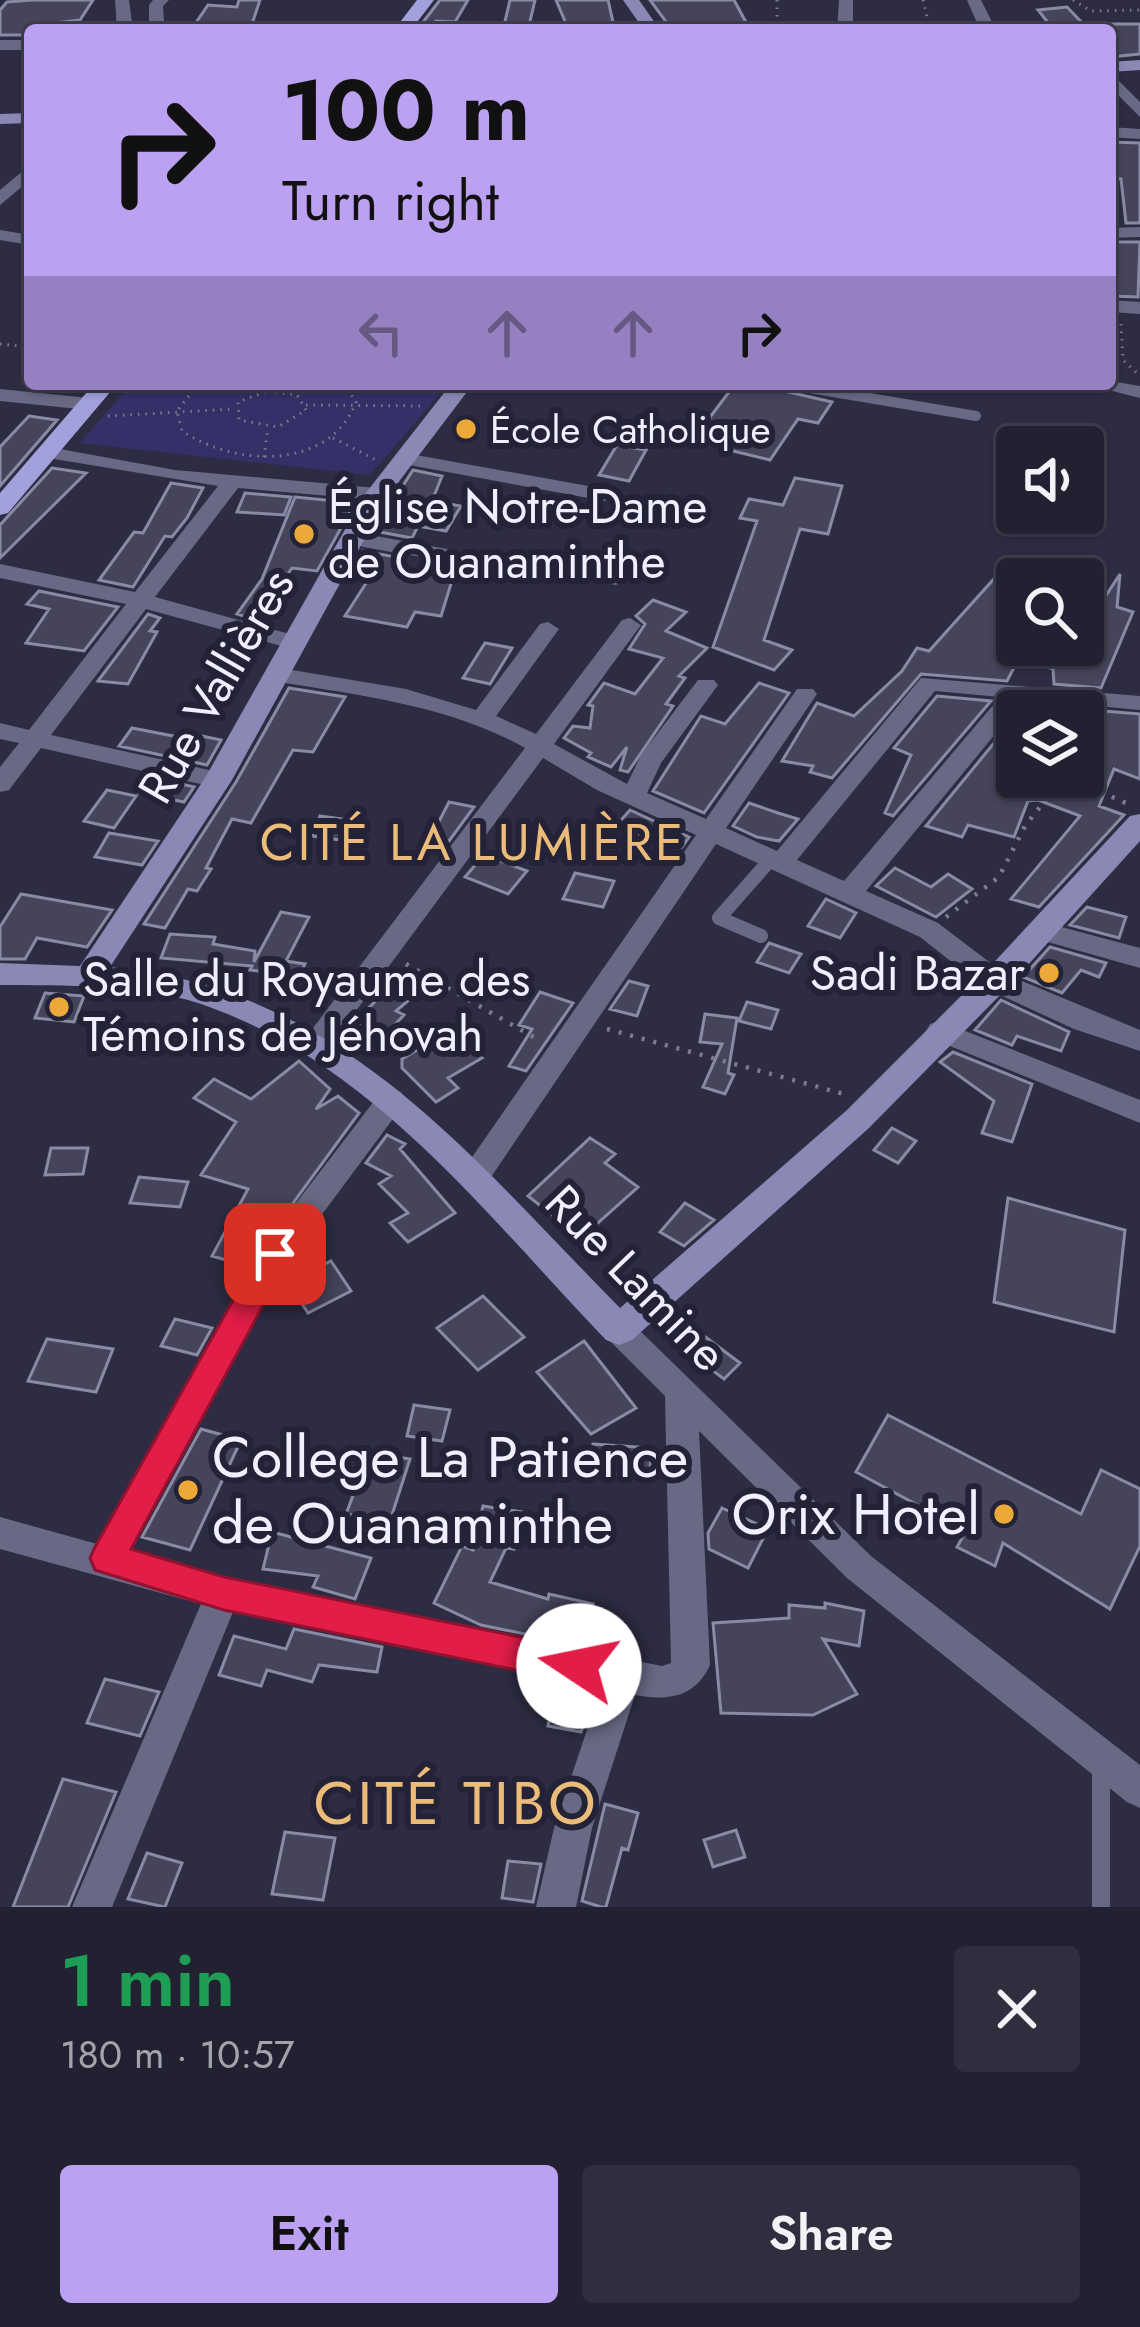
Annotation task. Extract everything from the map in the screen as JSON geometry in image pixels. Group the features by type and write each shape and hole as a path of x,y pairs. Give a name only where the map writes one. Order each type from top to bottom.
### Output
{"main road":[{"path":"407,24 426,0"},
{"path":"0,508 49,453 76,406 98,390"}],"street":[{"path":"1116,84 1140,112"},
{"path":"0,200 24,176"},
{"name":"Rue Vallières","path":"88,976 218,780 377,494 453,391"},
{"path":"0,395 76,406"},
{"path":"49,453 232,482 377,494"},
{"path":"400,464 605,495"},
{"path":"0,784 232,482"},
{"path":"353,538 469,560 560,566 616,578"},
{"path":"0,572 144,601 296,643"},
{"path":"317,1043 629,625"},
{"path":"481,719 548,629"},
{"path":"280,675 406,696 481,719 632,796 929,929 995,981 1140,1041"},
{"path":"776,861 929,683 997,690"},
{"path":"632,796 650,761 706,685"},
{"path":"474,1178 805,694"},
{"path":"1104,699 1140,704"},
{"path":"850,892 996,716"},
{"path":"0,731 218,780"},
{"path":"619,1330 873,1102 940,1030 995,981 1139,824"},
{"path":"1039,930 1140,958"},
{"name":"Rue Lamine","path":"0,974 88,976 208,995 317,1043 391,1100 474,1178 680,1393 859,1567 1140,1789"},
{"path":"940,1030 1140,1112"},
{"path":"107,1558 275,1254 391,1100"},
{"path":"0,1534 107,1558 224,1594 662,1683 682,1677 692,1665 680,1393"},
{"path":"92,1907 224,1594"},
{"path":"556,1907 573,1828 623,1675"}],"lane":[{"path":"821,390 976,416"},
{"path":"761,936 719,917 776,861"},
{"path":"1101,1761 1101,1907"}],"path":[{"path":"777,0 777,17"},
{"path":"1073,0 1091,10 1140,10"},
{"path":"1123,307 1123,360 1140,376"},
{"path":"177,411 193,390"},
{"path":"76,406 235,409 245,397 261,390"},
{"path":"281,390 306,405 453,391"},
{"path":"348,390 356,402"},
{"path":"177,411 182,431 205,448 264,457 333,438 346,427 356,402"},
{"path":"235,409 247,424 268,428 297,421 306,405"},
{"path":"264,457 268,428"},
{"path":"333,438 400,464"},
{"path":"929,929 999,877 1025,826 1048,798"},
{"path":"1099,798 1139,824"},
{"path":"384,950 509,1028 564,1050"},
{"path":"584,1021 667,1049 873,1102"}],"shaded area":[{"path":"126,390 443,390 370,475 80,443"}],"building":[{"path":"93,0 80,20 24,24 24,35 0,35 0,10 7,2"},
{"path":"239,0 260,0 252,24 195,24 208,5 237,7"},
{"path":"440,0 468,0 455,22 422,24"},
{"path":"510,0 535,0 529,24 504,24"},
{"path":"556,0 608,0 613,22 566,24"},
{"path":"650,0 734,0 747,24 668,24"},
{"path":"1067,7 1083,24 1049,24 1038,10"},
{"path":"1116,24 1140,24 1140,54 1116,56"},
{"path":"1116,142 1140,143 1140,223 1126,223 1121,179 1116,179"},
{"path":"1116,242 1140,242 1138,297 1116,296"},
{"path":"730,390 780,390 832,402 818,423 798,419 770,460 692,441"},
{"path":"29,416 57,420 0,486 0,447"},
{"path":"617,445 646,450 629,481 599,475"},
{"path":"52,468 86,473 0,558 0,525"},
{"path":"413,470 442,476 432,501 461,506 446,531 418,526 412,538 374,531"},
{"path":"795,478 842,486 828,534 800,529 764,640 792,650 774,670 713,647 757,521 740,518 749,499 783,505"},
{"path":"171,483 203,488 187,518 172,537 165,536 133,587 99,580 134,532 143,533"},
{"path":"245,493 291,497 284,515 237,512"},
{"path":"295,497 355,503 317,571 292,568 256,620 237,614 262,579"},
{"path":"363,551 401,558 395,569 454,574 441,616 415,612 407,627 345,616 370,577 350,575"},
{"path":"1120,574 1117,607 1133,612 1101,688 1054,684 1053,669 1044,666 1104,666 1104,599"},
{"path":"996,577 996,666 1015,666 1007,681 921,674 832,778 810,772 813,766 782,761 817,703 854,716 902,671 917,648 929,651"},
{"path":"39,591 118,607 84,651 26,643 49,609 27,604"},
{"path":"653,600 686,612 666,631 707,648 679,676 685,678 666,704 673,706 628,772 620,770 627,747 611,767 564,738 573,726 590,728 593,706 588,705 604,683 635,694 663,658 629,649 645,624 636,616"},
{"path":"148,614 160,618 150,631 157,632 128,684 98,681"},
{"path":"485,643 512,648 490,684 463,678"},
{"path":"759,683 789,693 704,813 653,791 701,716 725,724"},
{"path":"289,688 345,697 313,752 293,750 251,823 232,819 206,868 211,869 197,891 188,889 165,928 144,924 236,782"},
{"path":"937,696 991,701 893,816 885,813 911,755 894,748"},
{"path":"1104,711 1140,714 1140,779 1114,769 1104,794"},
{"path":"132,728 194,740 197,735 221,740 207,765 119,746"},
{"path":"996,741 996,798 1102,798 1099,806 1124,815 1039,907 1011,899 1080,816 1038,800 1028,801 1014,837 968,825 962,837 926,826"},
{"path":"150,777 194,787 184,802 139,793"},
{"path":"107,790 136,796 114,828 84,821"},
{"path":"449,802 474,807 449,841 431,837"},
{"path":"749,803 798,819 779,841 757,837 733,826"},
{"path":"630,810 689,837 682,847 615,827"},
{"path":"320,816 363,822 355,842 312,836"},
{"path":"109,833 158,841 142,865 95,857"},
{"path":"484,855 527,871 508,894 465,877"},
{"path":"895,868 931,887 948,874 972,889 936,917 876,886"},
{"path":"575,873 614,881 603,907 563,899"},
{"path":"21,894 112,910 87,947 37,938 25,959 0,959 0,927"},
{"path":"826,899 856,913 840,938 808,926"},
{"path":"1087,907 1126,917 1119,938 1070,925"},
{"path":"281,912 309,917 286,961 305,964 295,985 262,979 265,972 250,970 252,966 161,958 170,934 215,937 213,944 255,951 254,962"},
{"path":"769,943 801,954 789,973 757,962"},
{"path":"1050,947 1106,963 1099,977 1081,970 1062,993 1023,977"},
{"path":"398,973 423,988 396,1011 404,1015 383,1037 354,1022 383,994 378,989"},
{"path":"629,981 648,986 637,1016 610,1009"},
{"path":"540,992 573,1003 526,1071 509,1066 532,1029 519,1025"},
{"path":"45,993 84,996 74,1022 35,1018"},
{"path":"1001,1000 1069,1032 1061,1051 1017,1036 1012,1045 975,1030"},
{"path":"747,1002 778,1010 771,1029 739,1021"},
{"path":"705,1014 737,1018 728,1073 734,1075 725,1094 703,1087 722,1044 700,1042"},
{"path":"452,1029 482,1058 448,1078 458,1088 436,1102 402,1068 402,1059"},
{"path":"953,1052 1032,1084 1012,1142 982,1133 994,1101 940,1062"},
{"path":"299,1061 330,1089 316,1109 338,1096 359,1113 247,1266 212,1256 248,1189 201,1175 236,1122 194,1098 214,1079 251,1099"},
{"path":"892,1128 916,1141 898,1163 874,1150"},
{"path":"387,1135 405,1144 400,1149 455,1213 408,1242 390,1223 408,1213 379,1184 391,1176 366,1163"},
{"path":"590,1138 615,1154 605,1163 638,1187 581,1238 528,1196"},
{"path":"51,1148 88,1148 83,1174 45,1175"},
{"path":"139,1177 188,1182 180,1207 130,1203"},
{"path":"1008,1198 1125,1230 1114,1332 994,1302"},
{"path":"685,1203 714,1220 684,1246 660,1232"},
{"path":"331,1261 351,1291 308,1313 288,1282"},
{"path":"483,1296 524,1337 478,1370 437,1328"},
{"path":"175,1319 212,1328 197,1355 161,1346"},
{"path":"696,1330 740,1363 724,1379 679,1345"},
{"path":"47,1339 113,1349 96,1392 28,1381"},
{"path":"584,1341 636,1408 591,1434 537,1372"},
{"path":"414,1405 450,1410 442,1441 407,1436"},
{"path":"888,1415 1081,1514 1101,1470 1140,1489 1140,1546 1110,1609 1003,1543 995,1566 957,1547 966,1531 856,1472"},
{"path":"201,1429 241,1440 190,1550 142,1537"},
{"path":"593,1444 651,1448 650,1476 591,1473"},
{"path":"369,1453 410,1459 390,1521 346,1514"},
{"path":"483,1506 522,1512 514,1549 506,1548 490,1582 548,1599 549,1594 593,1604 583,1646 481,1625 434,1603 462,1546 473,1550"},
{"path":"722,1508 768,1529 748,1568 709,1549 708,1533"},
{"path":"272,1532 371,1558 355,1599 313,1587 318,1576 263,1569"},
{"path":"825,1603 864,1611 859,1646 823,1639 857,1694 813,1715 721,1713 713,1623 789,1618 789,1605 825,1608"},
{"path":"294,1629 382,1647 377,1672 319,1665 312,1682 267,1670 261,1686 219,1675 234,1636 286,1649"},
{"path":"105,1679 159,1692 140,1736 87,1723"},
{"path":"556,1683 595,1691 581,1732 548,1726"},
{"path":"63,1779 116,1792 68,1907 13,1907"},
{"path":"605,1804 638,1813 628,1850 622,1848 606,1907 601,1907 582,1901"},
{"path":"736,1830 745,1857 713,1867 704,1840"},
{"path":"285,1832 335,1838 323,1900 272,1894"},
{"path":"147,1853 182,1863 165,1907 128,1899"},
{"path":"508,1861 541,1864 533,1902 502,1898"}],"place":[{"name":"École Catholique","path":"466,429"},
{"name":"Église Notre-Dame de Ouanaminthe","path":"304,534"},
{"name":"Sadi Bazar","path":"1049,973"},
{"name":"Salle du Royaume des Témoins de Jéhovah","path":"59,1007"},
{"name":"College La Patience de Ouanaminthe","path":"188,1490"},
{"name":"Orix Hotel","path":"1004,1514"}],"district":[{"name":"CITÉ LA LUMIÈRE","path":"473,842"},
{"name":"CITÉ TIBO","path":"456,1803"}],"route":[{"path":"275,1254 107,1558 224,1594 579,1666"}]}
